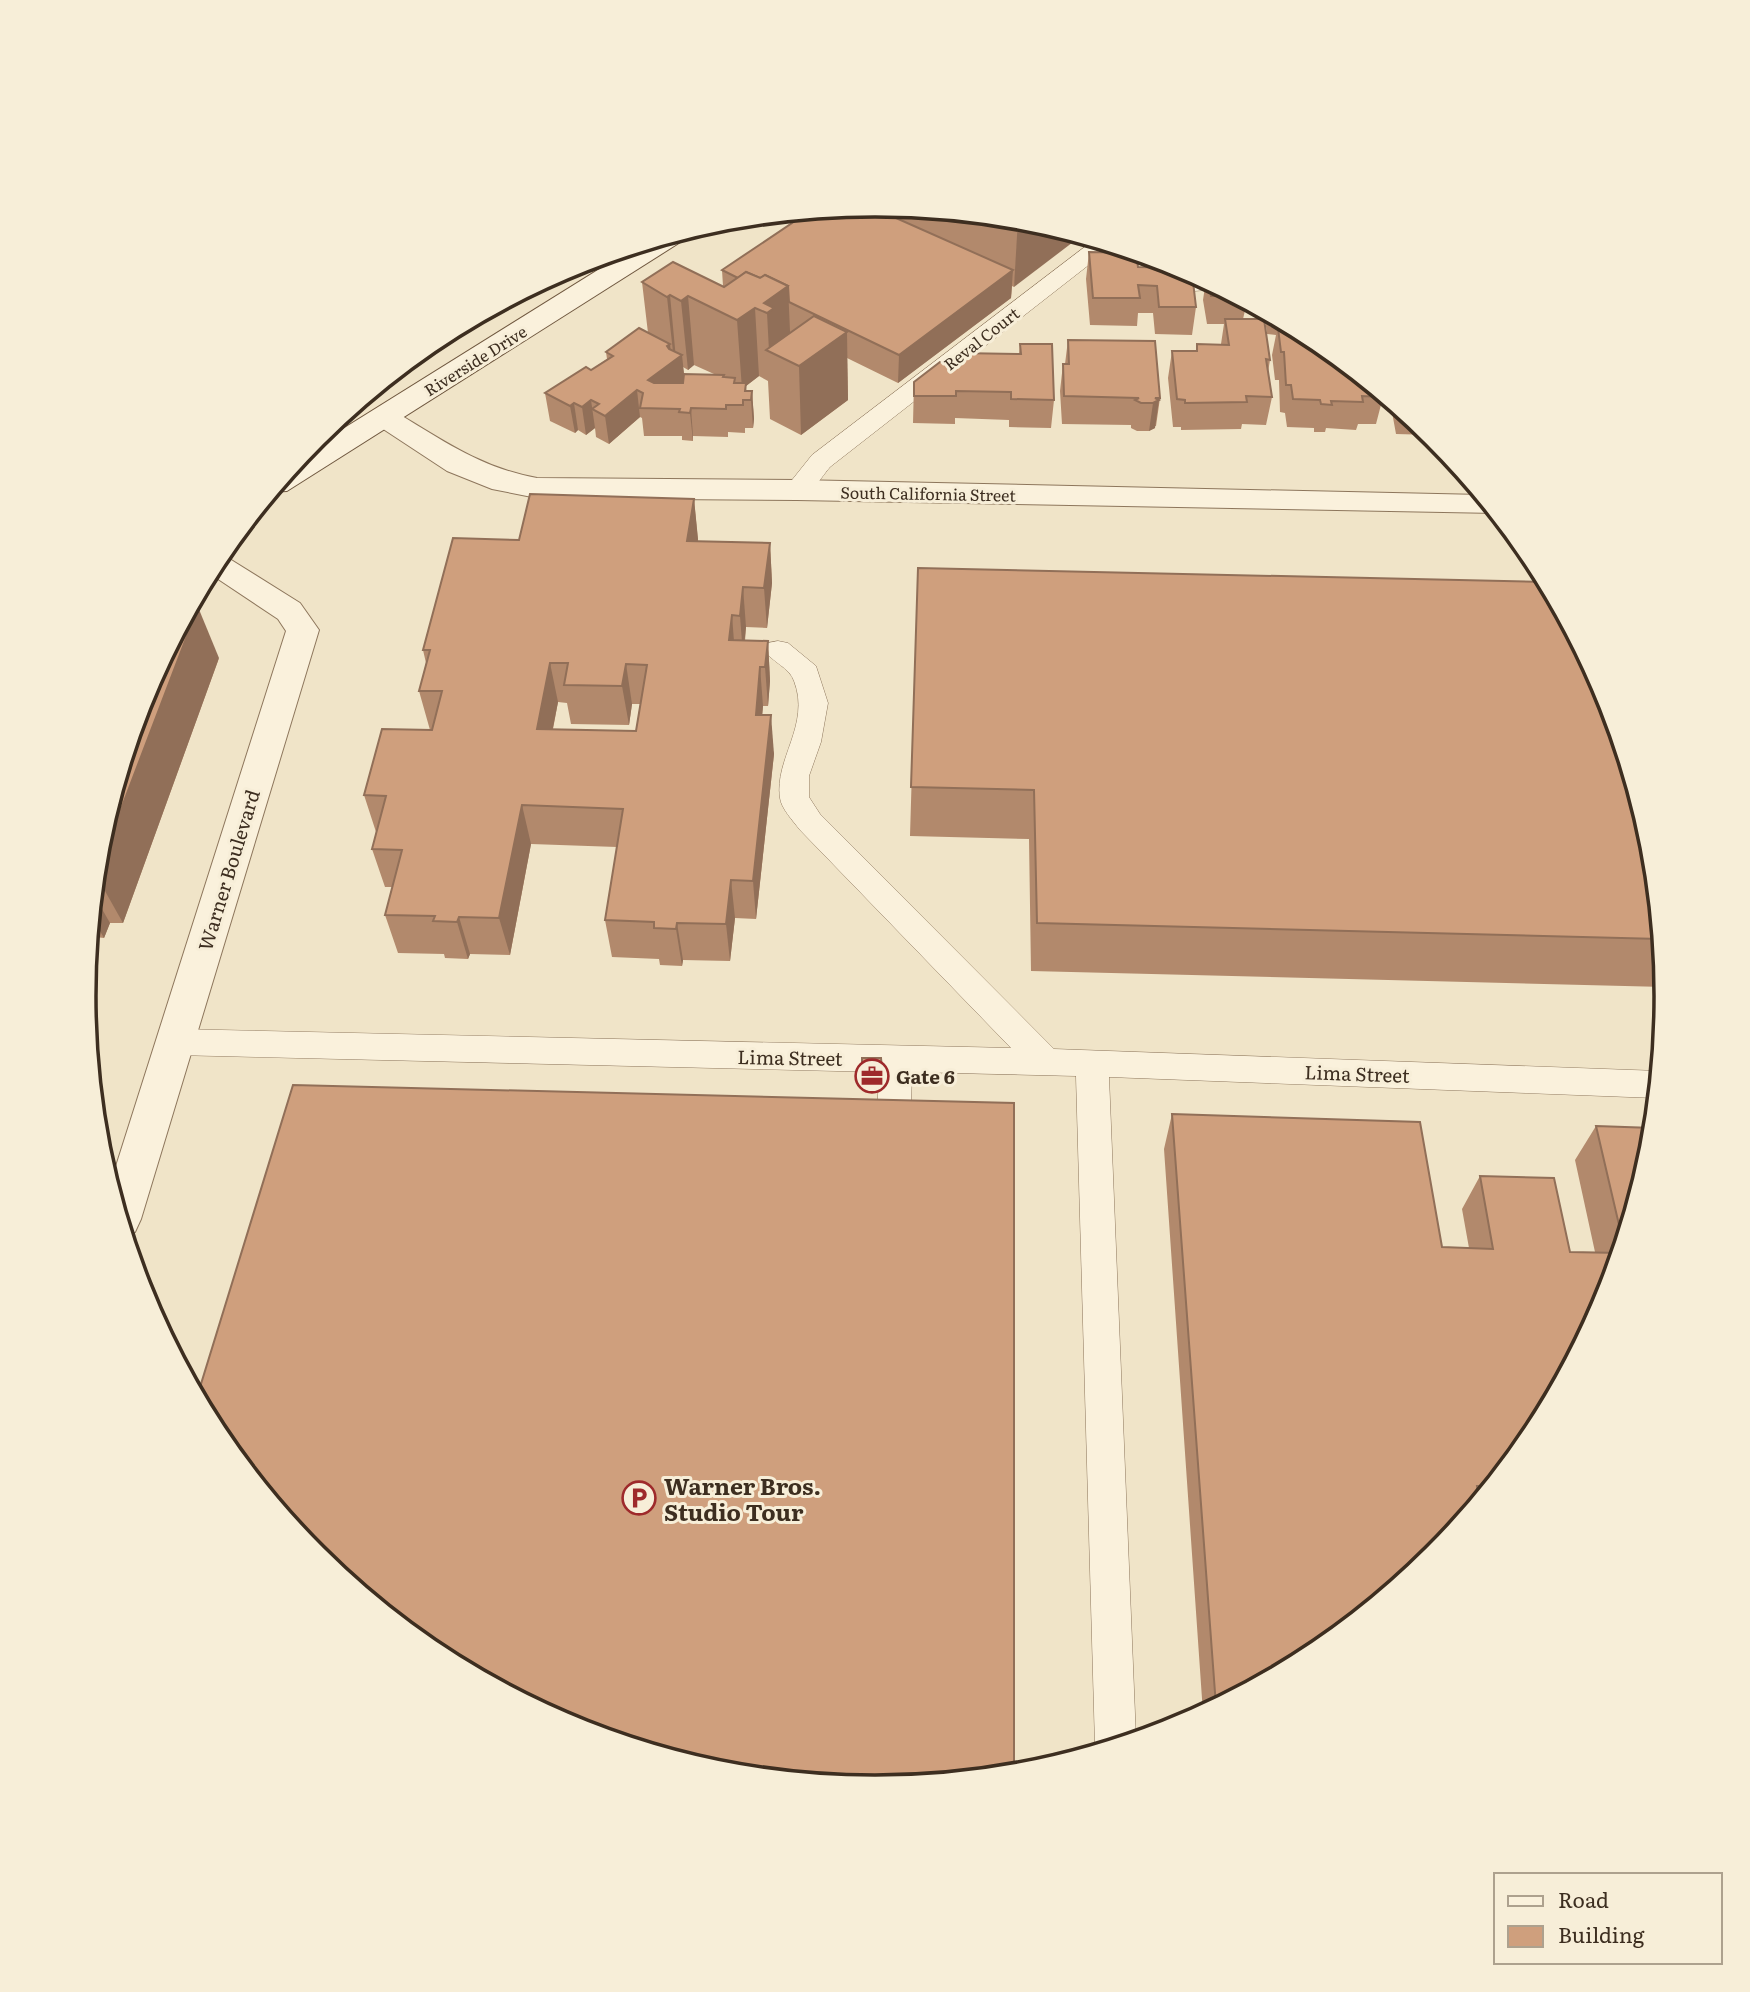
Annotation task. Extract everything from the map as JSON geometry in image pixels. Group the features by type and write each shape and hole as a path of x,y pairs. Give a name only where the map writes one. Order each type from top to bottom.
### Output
{"street":[{"name":"Riverside Drive","path":"304,467 645,253"},
{"name":"South California Street","path":"384,417 458,464 503,482 537,488 797,490 1478,505"},
{"name":"Warner Boulevard","path":"125,1204 303,630 289,611 224,568"}],"lane":[{"path":"1110,256 1165,283 1188,284"},
{"name":"Reval Court","path":"797,490 821,461 1110,256"},
{"path":"778,650 806,673 814,703 807,741 795,776 794,799 810,822 1046,1062"},
{"name":"Lima Street","path":"175,1042 1093,1063 1648,1084"},
{"path":"891,1174 896,1060"},
{"path":"1093,1063 1116,1736"}],"building":[{"path":"875,217 896,218 1013,270 899,355 789,302 788,286 765,275 760,278 746,272 738,278 722,270 794,222"},
{"path":"1089,252 1104,252 1194,286 1196,307 1159,307 1157,286 1138,285 1140,298 1093,298"},
{"path":"673,262 724,287 746,272 760,278 765,275 788,286 764,303 774,308 767,313 755,308 737,320 688,296 681,301 670,295 667,297 642,282"},
{"path":"814,316 847,332 799,366 766,350"},
{"path":"1225,319 1258,319 1264,322 1270,360 1266,359 1272,397 1246,396 1247,402 1185,403 1185,400 1177,399 1172,351 1197,351 1197,344 1229,345"},
{"path":"639,328 670,344 667,346 669,349 682,355 648,380 654,383 683,383 684,374 724,375 723,377 735,378 734,383 746,383 745,391 752,391 751,400 743,400 743,405 726,405 726,409 691,408 690,413 679,412 680,409 640,408 643,393 637,390 605,416 592,409 599,404 591,400 582,407 574,403 570,406 545,393 586,367 591,370 613,356 606,352"},
{"path":"1278,330 1308,348 1371,396 1362,396 1363,402 1331,401 1332,405 1321,404 1320,400 1293,399 1291,385 1286,385 1284,352 1281,352"},
{"path":"1068,340 1155,341 1160,398 1155,398 1159,400 1141,403 1135,400 1139,398 1064,396 1063,364 1069,364"},
{"path":"1020,344 1052,344 1054,400 1011,399 1011,392 956,391 956,396 914,396 914,382 940,362 959,362 959,353 1021,354"},
{"path":"530,494 694,499 687,541 770,543 764,588 743,587 740,616 732,615 729,640 768,641 765,667 760,667 756,715 771,715 753,881 731,880 726,924 677,923 676,929 654,928 654,922 605,920 623,809 522,805 499,918 459,917 457,922 433,921 435,916 385,915 402,850 372,849 386,796 364,795 382,729 432,730 442,691 419,691 430,650 423,650 453,538 519,540","holes":["550,663 568,663 564,685 622,686 626,664 647,665 636,731 537,729"]},
{"path":"918,568 1534,582 1573,652 1612,746 1639,844 1651,939 1037,923 1034,790 911,787"},
{"path":"191,627 116,821 138,746 156,698"},
{"path":"862,1058 881,1058 882,1069 862,1070"},
{"name":"Warner Bros. Studio Tour","path":"293,1085 1014,1103 1014,1762 926,1773 875,1775 773,1768 673,1748 577,1715 531,1694 442,1644 401,1614 324,1547 257,1470 227,1429 201,1385"},
{"path":"1172,1114 1420,1122 1442,1247 1493,1249 1480,1176 1554,1178 1570,1252 1609,1253 1573,1340 1523,1429 1460,1509 1426,1547 1388,1581 1308,1644 1215,1696"},
{"path":"1596,1126 1642,1128 1619,1224"}],"place":[{"name":"Gate 6","path":"872,1076"},
{"name":"Warner Bros. Studio Tour","path":"639,1498"}]}
